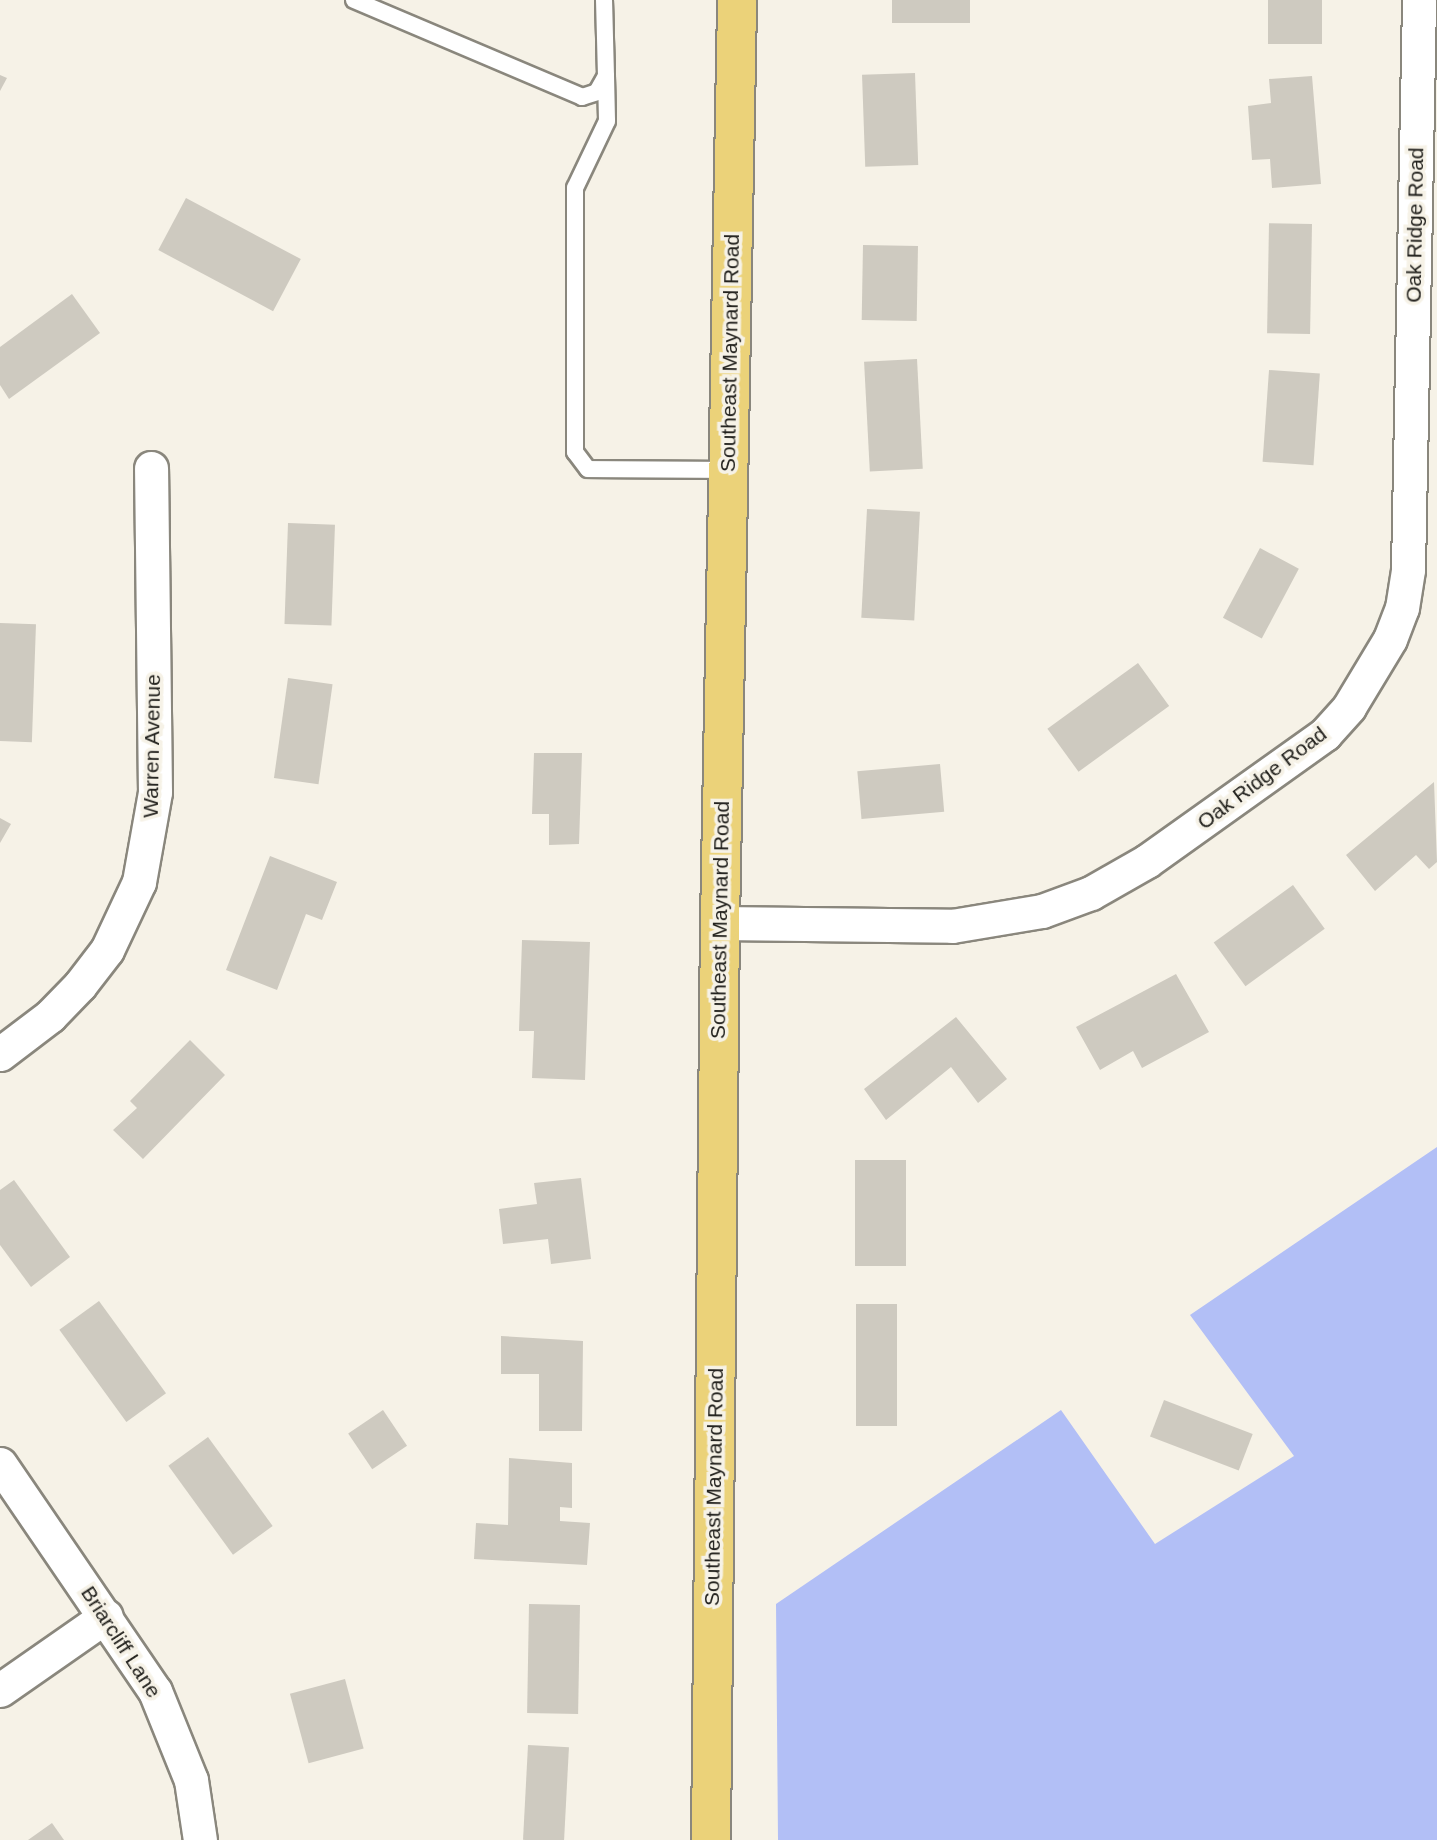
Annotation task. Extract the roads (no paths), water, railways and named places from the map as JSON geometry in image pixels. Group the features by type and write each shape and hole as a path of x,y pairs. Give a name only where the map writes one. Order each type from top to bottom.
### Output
{"main road":[{"name":"Southeast Maynard Road","path":"711,1840 720,923 737,0"}],"street":[{"name":"Oak Ridge Road","path":"720,923 992,922 1091,893 1147,861 1325,734 1349,707 1376,667 1402,608 1423,494 1419,0"},
{"name":"Warren Avenue","path":"0,1054 50,1016 80,985 107,950 139,882 155,792 151,468"},
{"name":"Briarcliff Lane","path":"0,1464 155,1691 191,1780 200,1840"},
{"path":"0,1690 106,1616"}],"lane":[{"path":"354,0 582,97 597,92 606,76"},
{"path":"604,0 607,121 575,188 575,452 588,469 728,470"}]}
